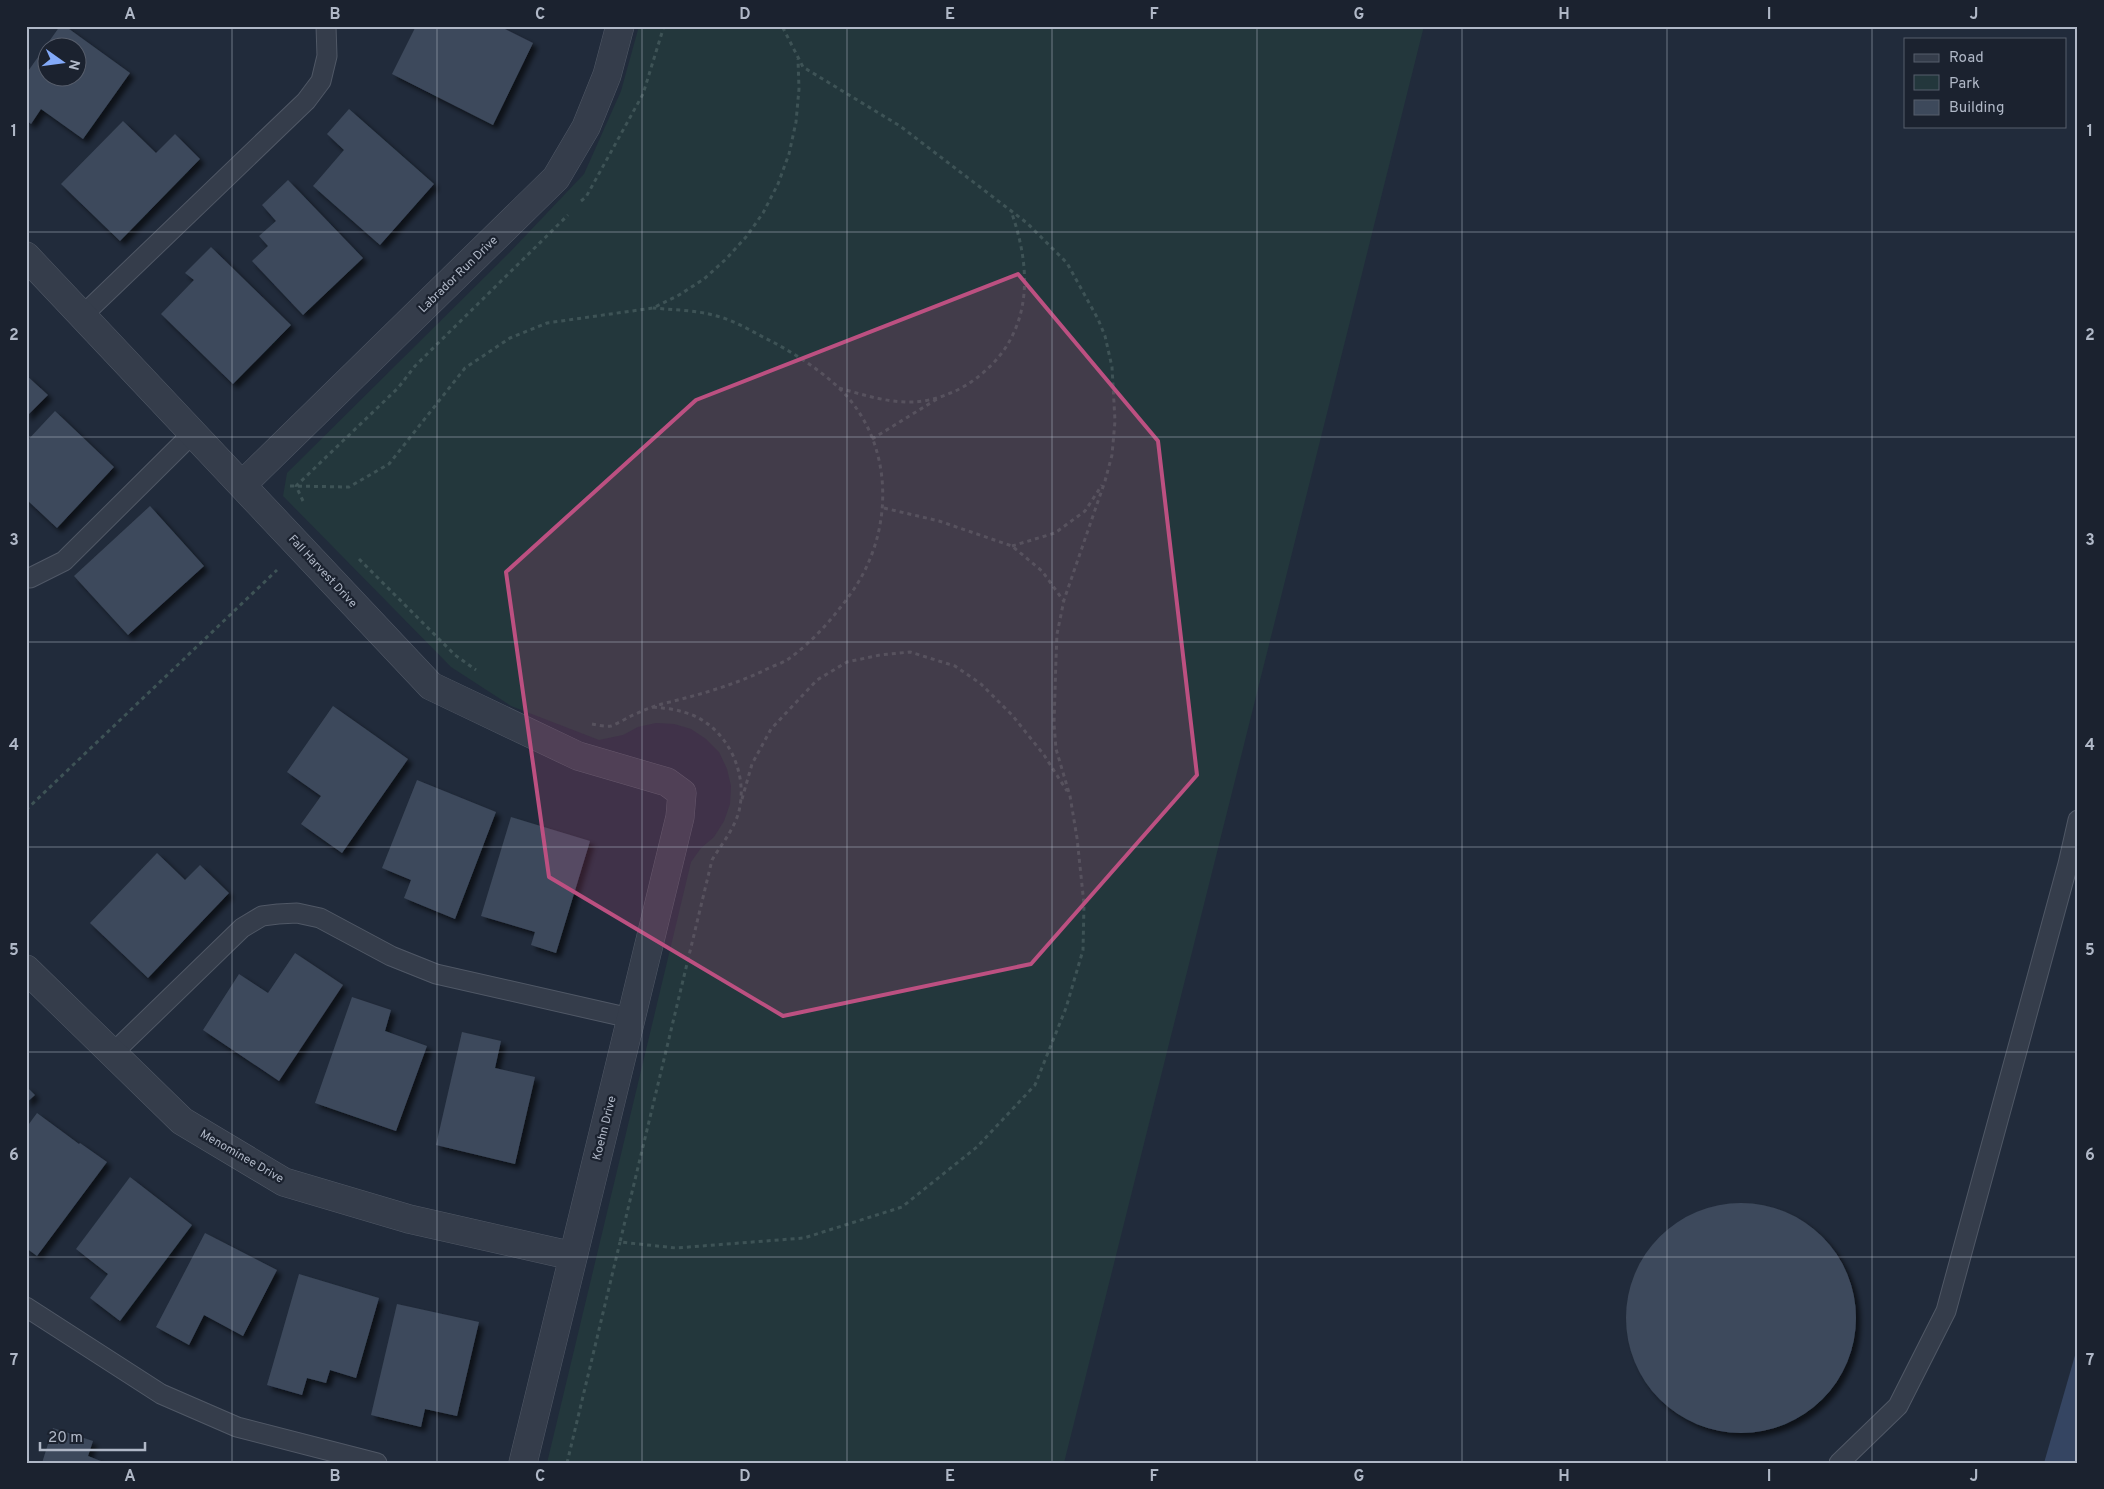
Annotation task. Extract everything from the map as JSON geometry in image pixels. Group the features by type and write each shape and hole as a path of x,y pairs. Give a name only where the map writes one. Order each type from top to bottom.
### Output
{"street":[{"name":"Labrador Run Drive","path":"242,485 556,178 586,127 607,75 620,26"},
{"name":"Fall Harvest Drive","path":"26,256 431,686 578,756 667,782 682,793"},
{"name":"Koehn Drive","path":"523,1463 680,817 682,793"},
{"name":"Menominee Drive","path":"26,968 182,1120 284,1182 409,1219 573,1256"}],"lane":[{"path":"82,316 306,101 321,81 327,56 326,26"},
{"path":"26,578 30,578 64,561 193,433"},
{"path":"1839,1463 1898,1406 1946,1310 2073,866 2078,820"},
{"path":"114,1052 242,928 262,916 278,914 297,913 320,918 391,956 436,974 630,1018"},
{"path":"26,1307 161,1394 236,1427 377,1463"}],"path":[{"path":"579,203 586,197 643,94 664,26"},
{"path":"620,1242 676,1248 804,1238 902,1207 977,1147 1035,1086 1066,1008 1083,950 1084,904 1077,838 1070,796 1056,749 1054,724 1057,634 1064,600 1105,481 1112,454 1115,421 1112,367 1105,336 1098,319 1067,263 1027,223 900,126 803,67 782,26"},
{"path":"653,308 679,295 704,278 726,259 746,238 763,213 778,184 789,154 796,122 798,58"},
{"path":"296,486 398,388 415,366 573,210"},
{"path":"872,439 940,397 962,388 982,374 1000,356 1013,335 1022,312 1025,287 1021,239 1011,211"},
{"path":"290,486 350,487 389,464 465,368 510,338 547,323 653,308 698,312 720,317 740,325 796,354 839,388 856,408 872,439 883,485 884,508 880,530 864,573 838,612 786,660 747,678 705,694 653,707 610,726 584,722"},
{"path":"839,388 892,401 916,402 940,397"},
{"path":"1012,546 1055,533 1085,511 1105,481"},
{"path":"296,486 305,505"},
{"path":"884,508 939,521 1012,546 1042,571 1064,600"},
{"path":"353,552 456,655 482,674"},
{"path":"26,810 277,570 270,563"},
{"path":"567,1463 712,860 734,825 752,764 771,729 817,680 848,662 880,655 910,652 955,666 981,684 1012,715 1044,755 1070,796"},
{"path":"653,707 685,712 702,720 718,733 730,749 738,767 741,786 740,807"}],"highlighted area":[{"path":"1018,274 1158,441 1197,775 1031,964 783,1016 549,877 506,572 696,400"}],"green space":[{"path":"639,26 1424,26 1064,1463 547,1463 691,862 701,848 714,837 724,821 730,804 731,786 727,769 719,752 706,739 691,729 674,724 656,723 638,727 623,735 599,740 511,706 451,667 283,496 287,473 510,252 584,174 621,91"}],"water":[{"path":"2078,1345 2078,1463 2044,1463"}],"building":[{"path":"60,26 65,26 82,38 52,38"},
{"path":"416,26 499,26 533,43 493,125 392,74"},
{"path":"88,43 130,73 83,139 41,109 31,124 26,120 26,74 38,57 38,88 88,88"},
{"path":"349,109 434,184 380,245 313,186 344,150 327,134"},
{"path":"123,121 156,153 175,134 200,159 120,241 61,184"},
{"path":"288,180 363,258 303,315 252,261 268,246 259,236 276,221 262,205"},
{"path":"211,247 291,325 233,384 161,314 194,280 185,273"},
{"path":"26,375 48,395 26,417"},
{"path":"55,411 114,467 57,528 26,499 26,442"},
{"path":"150,506 204,566 128,635 74,576"},
{"path":"333,706 408,759 342,853 301,824 321,796 287,772"},
{"path":"417,780 496,812 455,919 404,898 411,880 382,868"},
{"path":"511,817 590,841 556,953 531,945 535,932 481,916"},
{"path":"157,853 185,880 200,865 229,893 148,978 90,923"},
{"path":"295,953 343,985 279,1081 203,1030 239,974 268,993"},
{"path":"352,997 391,1010 385,1031 427,1046 396,1131 315,1103"},
{"path":"462,1032 501,1041 495,1068 535,1077 515,1164 436,1145"},
{"path":"26,1086 35,1095 26,1103"},
{"path":"37,1113 107,1162 37,1256 26,1248 26,1128"},
{"path":"130,1177 192,1225 120,1321 90,1298 108,1274 76,1249"},
{"path":"1730,1203 1752,1203 1785,1211 1805,1222 1823,1236 1837,1254 1848,1274 1854,1295 1856,1318 1854,1341 1848,1362 1837,1382 1823,1400 1805,1414 1785,1425 1752,1433 1730,1433 1697,1425 1677,1414 1659,1400 1645,1382 1634,1362 1626,1329 1626,1307 1634,1274 1645,1254 1659,1236 1677,1222 1697,1211"},
{"path":"205,1233 277,1270 243,1336 204,1315 189,1345 156,1327"},
{"path":"299,1274 379,1298 356,1378 330,1370 326,1383 307,1378 302,1395 267,1385"},
{"path":"397,1304 479,1322 457,1416 425,1409 421,1427 371,1415"},
{"path":"53,1428 93,1441 88,1456 106,1463 42,1463"}]}
